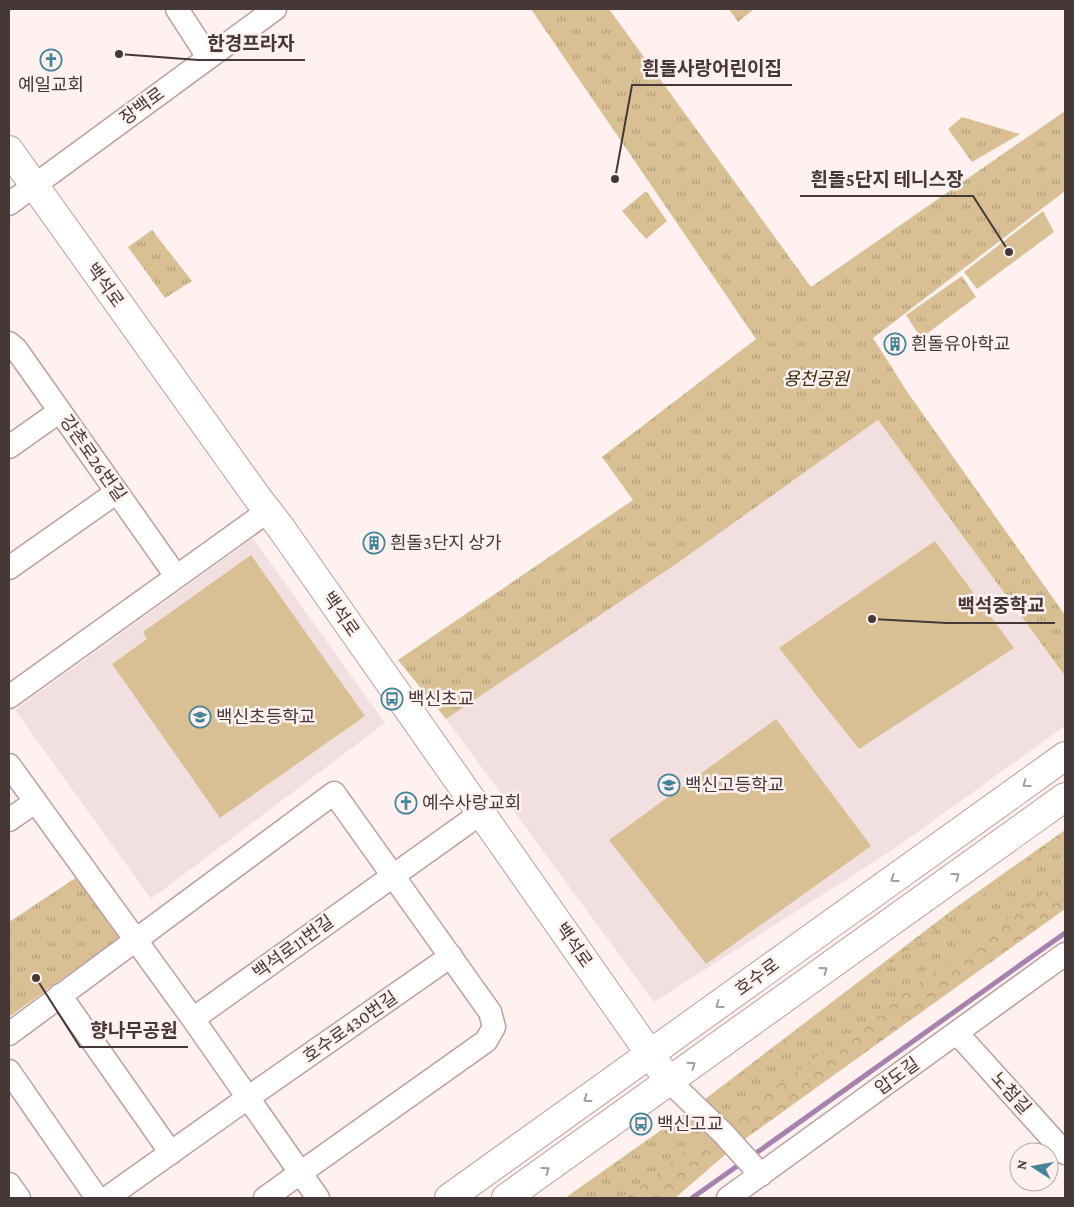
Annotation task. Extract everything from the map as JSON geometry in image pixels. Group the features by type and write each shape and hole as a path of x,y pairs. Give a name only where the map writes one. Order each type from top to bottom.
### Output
{"main road":[{"name":"백석로","path":"9,150 268,511 669,1081"},
{"name":"호수로","path":"449,1198 1065,756"},
{"name":"호수로","path":"506,1198 1065,797"}],"street":[{"path":"177,9 208,57"},
{"name":"장백로","path":"9,204 275,9"},
{"name":"강촌로26번길","path":"9,343 16,349 176,576"},
{"path":"9,447 60,411"},
{"path":"9,568 117,492"},
{"path":"9,697 268,511"},
{"path":"9,765 193,1019 318,1198"},
{"path":"9,1034 334,793 490,1012 494,1026 486,1041 265,1198"},
{"path":"9,820 35,802"},
{"name":"백석로11번길","path":"193,1019 481,813"},
{"name":"압도길","path":"728,1198 757,1171 957,1033 1065,954"},
{"name":"호수로430번길","path":"107,1198 451,956"},
{"path":"60,995 171,1153"},
{"name":"노첨길","path":"957,1033 1065,1153"},
{"path":"9,1072 97,1198"},
{"path":"669,1081 735,1145 757,1171"},
{"path":"9,1184 19,1198"}],"shaded area":[{"path":"878,420 1065,676 1065,726 891,851 654,1002 446,719 679,562"},
{"name":"백신초등학교","path":"253,538 385,723 151,899 15,710"}],"green space":[{"name":"용천공원","path":"531,9 609,9 811,287 1065,111 1065,191 873,338 908,393 1065,615 1065,676 878,420 679,562 446,719 398,660 633,500 602,457 756,339"},
{"path":"729,9 754,9 738,22"},
{"path":"962,117 1020,134 972,162 948,129"},
{"path":"646,191 667,221 646,239 622,211"},
{"path":"1043,211 1054,232 977,289 964,272"},
{"path":"152,230 192,281 165,298 128,247"},
{"path":"962,276 976,297 921,338 906,315"},
{"path":"935,541 1014,648 859,749 779,648"},
{"path":"251,555 365,716 220,818 112,664 147,639 143,632"},
{"path":"776,719 871,846 706,964 609,840"},
{"path":"1065,830 1065,909 738,1144 700,1103 955,908"},
{"path":"1065,835 1065,878 725,1123 705,1103 960,911"},
{"path":"77,877 117,931 119,938 9,1017 9,922"},
{"path":"694,1107 733,1148 675,1198 565,1198"},
{"path":"695,1111 713,1131 626,1198 570,1198"}],"waterway":[{"path":"752,1156 1065,933"},
{"path":"692,1198 743,1162"}],"place":[{"name":"한경프라자","path":"119,54"},
{"name":"예일교회","path":"51,60"},
{"name":"흰돌사랑어린이집","path":"615,179"},
{"name":"흰돌5단지 테니스장","path":"1009,252"},
{"name":"흰돌유아학교","path":"895,344"},
{"name":"흰돌3단지 상가","path":"374,543"},
{"name":"백석중학교","path":"872,619"},
{"name":"백신초교","path":"392,699"},
{"name":"백신초등학교","path":"200,717"},
{"name":"백신고등학교","path":"669,785"},
{"name":"예수사랑교회","path":"406,803"},
{"name":"향나무공원","path":"36,978"},
{"name":"백신고교","path":"641,1124"}]}
